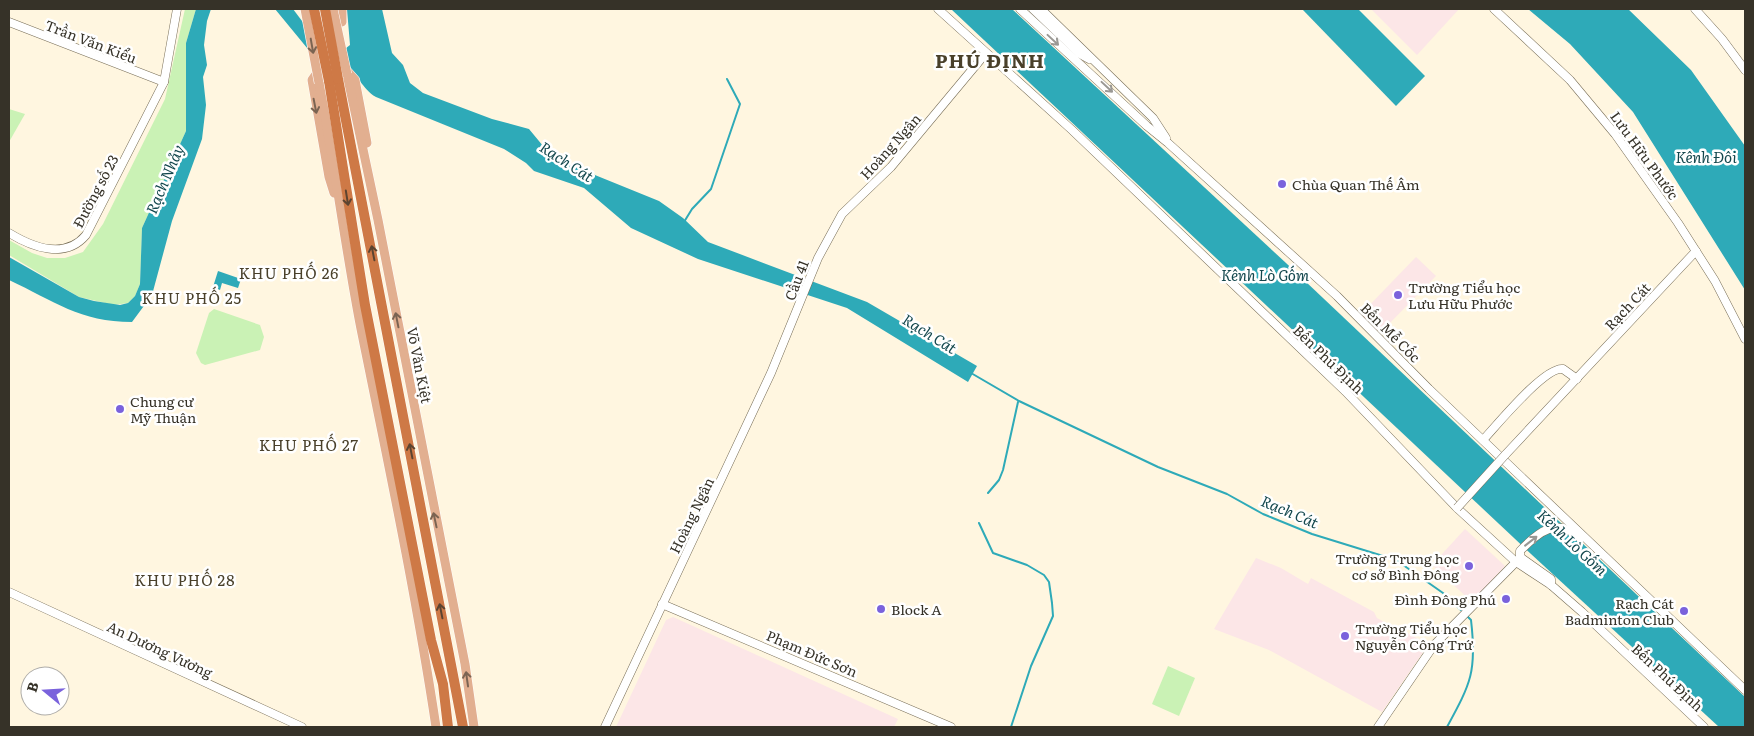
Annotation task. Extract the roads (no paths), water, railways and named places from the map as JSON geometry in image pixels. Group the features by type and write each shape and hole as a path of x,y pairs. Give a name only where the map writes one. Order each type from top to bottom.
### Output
{"highway":[{"name":"Võ Văn Kiệt","path":"314,9 333,79 383,302 463,727"},
{"name":"Võ Văn Kiệt","path":"325,9 365,305 424,622 443,684 448,727"},
{"path":"365,305 383,302"},
{"path":"425,651 431,640"}],"main road":[{"path":"304,9 336,22 342,22 342,9"},
{"name":"Võ Văn Kiệt","path":"304,9 333,79 378,220 465,664 474,727"},
{"name":"Võ Văn Kiệt","path":"333,9 334,161 339,208 383,443 424,622 425,651 436,727"},
{"path":"339,208 329,177 313,97 312,80 323,67 340,67 346,70 355,80 376,191 378,220"}],"street":[{"name":"Đường số 23","path":"9,233 31,245 50,249 66,248 84,239 164,82 177,9"},
{"name":"Bến Phú Định","path":"938,9 1072,130 1345,391 1457,508 1516,562 1550,585 1582,612 1704,727"},
{"name":"Bến Mễ Cốc","path":"1020,9 1337,296 1428,389 1745,690"},
{"path":"1033,9 1080,54"},
{"name":"Bến Mễ Cốc","path":"1041,9 1153,118 1168,143"},
{"name":"Lưu Hữu Phước","path":"1494,9 1570,80 1647,176 1696,251 1738,321 1745,339"},
{"path":"1694,9 1722,39 1745,70"},
{"name":"Trần Văn Kiểu","path":"9,22 164,82"},
{"name":"Hoàng Ngân","path":"818,258 842,214 891,167 986,54"},
{"name":"Bến Mễ Cốc","path":"1080,54 1088,70"},
{"name":"Bến Mễ Cốc","path":"1080,54 1095,63"},
{"path":"1125,105 1132,98"},
{"name":"Rạch Cát","path":"1457,508 1696,251"},
{"name":"Cầu 41","path":"797,312 818,258"},
{"name":"Hoàng Ngân","path":"605,727 727,471 797,312"},
{"path":"1483,440 1530,390 1553,370 1563,369 1577,379"},
{"name":"Bến Mễ Cốc","path":"1550,585 1551,579 1520,557 1520,551 1548,528 1554,527 1570,530 1586,543 1592,543"},
{"path":"1378,727 1434,645 1516,562"},
{"name":"An Dương Vương","path":"9,592 302,727"},
{"name":"Phạm Đức Sơn","path":"662,604 768,647 951,727"}],"water":[{"path":"196,9 211,9 207,21 204,45 207,65 203,77 206,105 202,139 172,221 152,295 132,322 114,321 68,309 9,280 9,257 79,297 120,305 128,303 135,296 140,284 142,228 186,131 186,43"},
{"path":"275,9 293,9 317,41 341,52 350,45 347,9 382,9 392,53 403,65 410,83 423,93 492,119 529,129 553,158 659,201 683,218 708,242 867,302 977,366 968,382 847,308 698,259 631,228 584,188 534,171 526,163 504,149 371,94 349,70 337,63 312,54"},
{"name":"Kênh Lò Gốm","path":"951,9 1012,9 1286,263 1745,697 1745,727 1719,727 1531,554"},
{"path":"1302,9 1358,9 1425,76 1396,106"},
{"name":"Kênh Đôi","path":"1528,9 1628,9 1691,70 1745,146 1745,290 1633,112 1570,44"},
{"path":"218,271 241,279 238,288 222,283 220,290 213,287"}],"waterway":[{"path":"684,222 692,209 711,189 740,104 727,79"},
{"name":"Rạch Cát","path":"971,373 1019,401 1158,467 1227,494 1263,514 1312,534 1396,560 1443,593 1463,612"},
{"path":"988,493 999,480 1003,470 1018,402"},
{"path":"979,523 993,553 1027,565 1044,575 1049,582 1053,616 1031,666 1011,727"},
{"path":"1447,727 1467,687 1472,665 1473,637 1471,620 1466,615"}],"place":[{"name":"Chùa Quan Thế Âm","path":"1282,184"},
{"name":"Trường Tiểu học Lưu Hữu Phước","path":"1398,295"},
{"name":"Chung cư Mỹ Thuận","path":"120,409"},
{"name":"Trường Trung học cơ sở Bình Đông","path":"1469,566"},
{"name":"Đình Đông Phú","path":"1506,599"},
{"name":"Block A","path":"881,609"},
{"name":"Rạch Cát Badminton Club","path":"1684,611"},
{"name":"Trường Tiểu học Nguyễn Công Trứ","path":"1345,636"}],"district":[{"name":"PHÚ ĐỊNH","path":"990,60"},
{"name":"KHU PHỐ 26","path":"289,272"},
{"name":"KHU PHỐ 25","path":"192,297"},
{"name":"KHU PHỐ 27","path":"309,444"},
{"name":"KHU PHỐ 28","path":"185,579"}],"water label":[{"name":"Rạch Nhảy","path":"164,179"}]}
